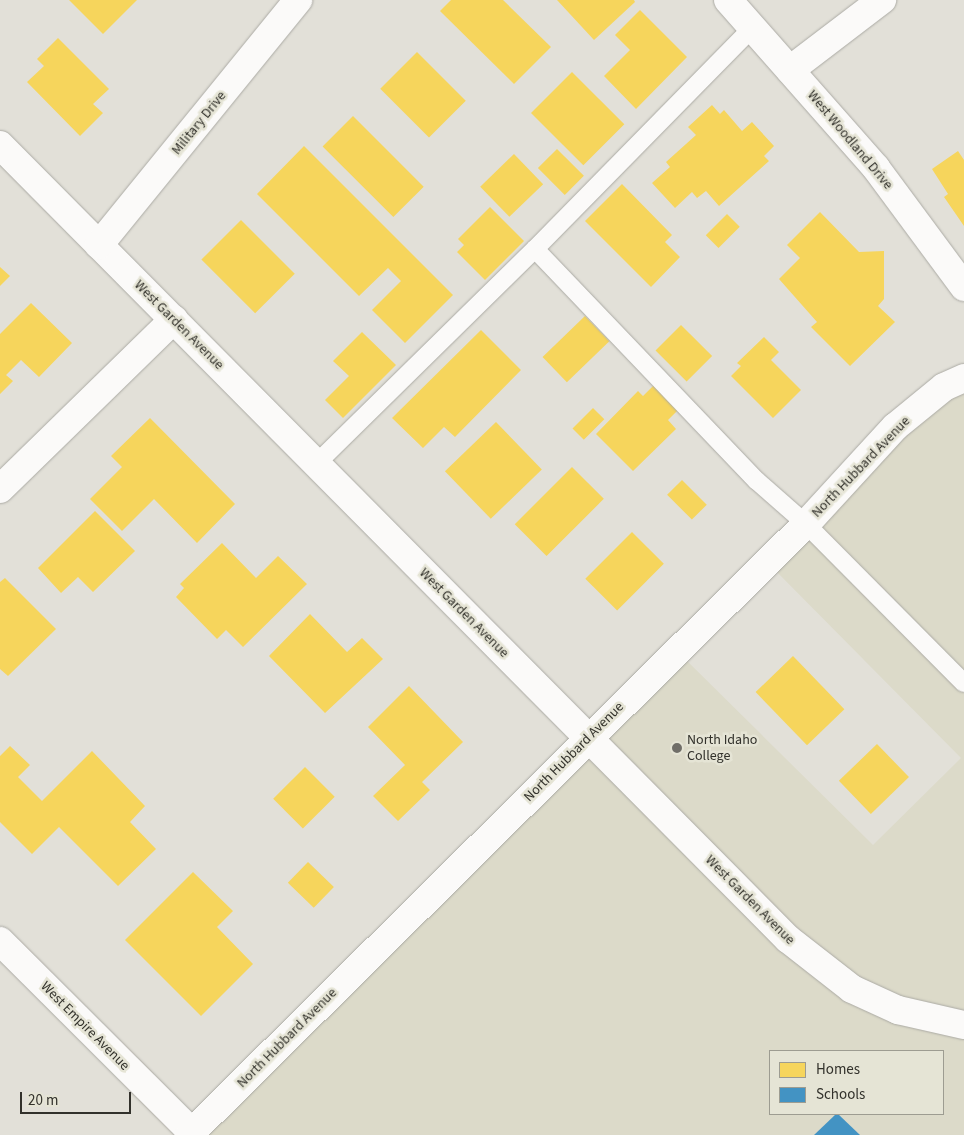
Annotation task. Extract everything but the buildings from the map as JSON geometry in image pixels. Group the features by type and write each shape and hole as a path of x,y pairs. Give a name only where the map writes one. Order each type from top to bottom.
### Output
{"street":[{"name":"Military Drive","path":"99,245 298,0"},
{"name":"West Woodland Drive","path":"728,0 876,168 964,287"},
{"path":"790,70 882,0"},
{"name":"West Garden Avenue","path":"0,145 588,738 815,963 852,989 898,1010 964,1025"},
{"path":"0,489 174,319"},
{"name":"North Hubbard Avenue","path":"190,1134 806,524 895,427 944,388 964,378"},
{"name":"West Empire Avenue","path":"0,941 190,1134"}],"lane":[{"path":"316,464 535,249 752,27"},
{"path":"535,249 757,481 806,524 964,683"}],"shaded area":[{"name":"North Idaho College","path":"964,378 964,1135 189,1135 677,651 873,845 961,758 767,562"}],"place":[{"name":"North Idaho College","path":"677,748"}]}
